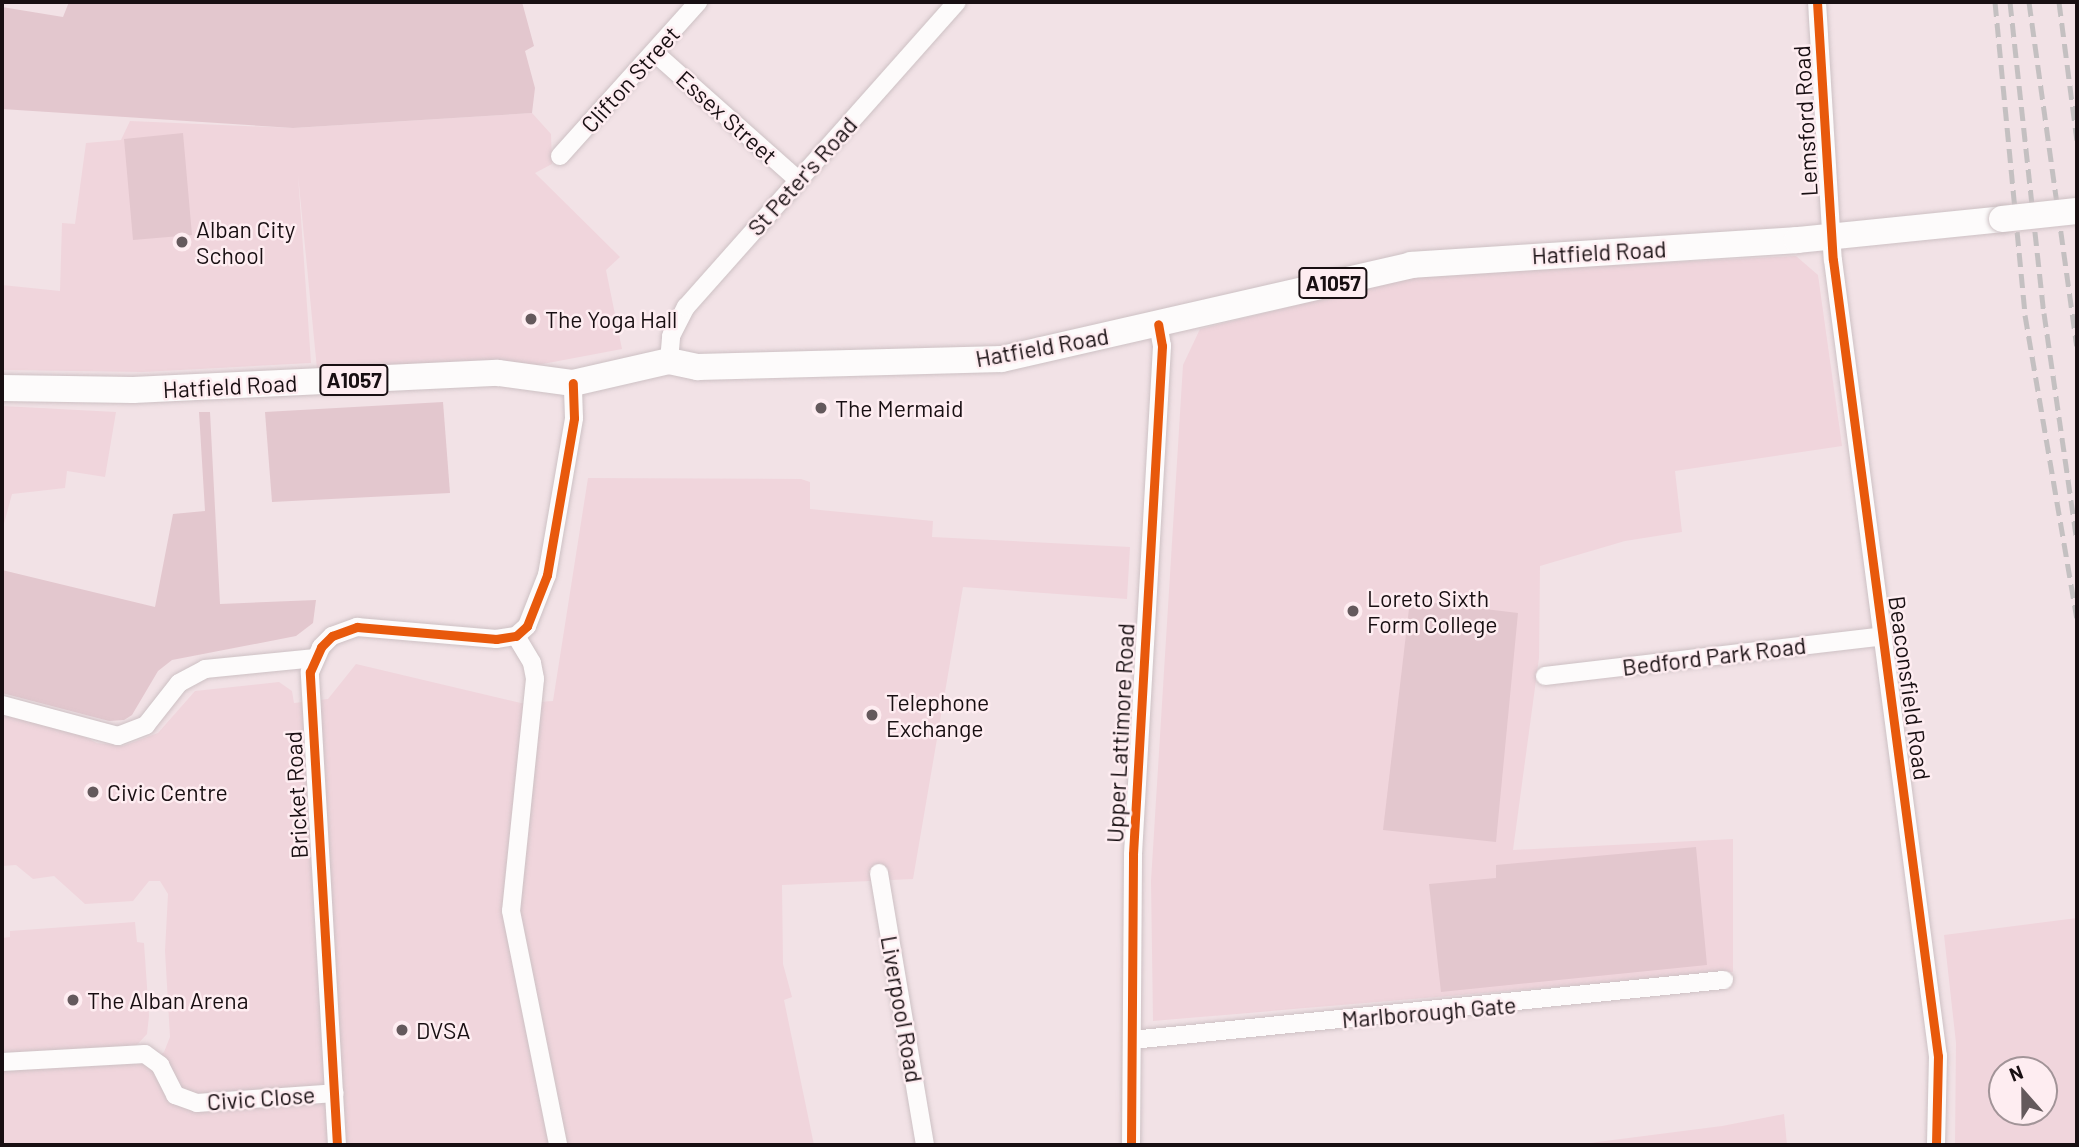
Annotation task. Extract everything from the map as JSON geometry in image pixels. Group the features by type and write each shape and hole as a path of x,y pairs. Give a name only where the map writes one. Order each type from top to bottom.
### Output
{"main road":[{"name":"Hatfield Road","path":"2,388 133,390 498,373 573,383 669,361 698,367 1002,359 1443,261 1830,238 2077,211"}],"street":[{"name":"Clifton Street","path":"560,156 698,2"},
{"name":"St Peter's Road","path":"669,361 671,336 686,307 957,2"},
{"name":"Lemsford Road","path":"1817,2 1830,238"},
{"name":"Essex Street","path":"655,53 798,180"},
{"name":"Beaconsfield Road","path":"1830,238 1938,1056 1936,1145"},
{"name":"Upper Lattimore Road","path":"1131,1145 1133,853 1162,346 1158,324"},
{"path":"2,705 118,736 146,725 179,683 205,669 314,658 332,636 357,627 496,639 516,636 534,618 544,591 574,418 573,383"},
{"path":"516,636 532,663 535,679 511,878 511,911 558,1145"},
{"name":"Bedford Park Road","path":"1545,676 1883,636"},
{"name":"Bricket Road","path":"314,658 309,683 337,1145"},
{"name":"Liverpool Road","path":"879,873 925,1145"},
{"name":"Marlborough Gate","path":"1132,1040 1724,980"},
{"name":"Civic Close","path":"2,1062 145,1054 160,1065 175,1095 197,1103 335,1093"}],"shaded area":[{"path":"69,2 522,2 534,46 525,51 535,88 532,113 293,128 2,109 2,7 63,17"},
{"path":"532,113 551,134 552,164 535,173 620,257 606,270 622,349 532,366 318,379 298,175 311,363 143,372 2,370 2,285 60,291 62,223 75,224 86,143 121,140 130,121 294,128"},
{"path":"183,133 192,235 133,240 124,139"},
{"name":"Loreto Sixth Form College","path":"1796,256 1818,275 1842,446 1675,471 1682,532 1625,541 1540,566 1539,658 1513,850 1733,839 1733,972 1153,1021 1151,881 1183,365 1200,329 1418,275"},
{"path":"443,402 450,493 272,502 265,412"},
{"path":"2,406 116,412 105,477 67,471 65,488 12,494 2,531"},
{"path":"199,412 210,412 220,604 316,600 313,623 296,636 172,660 158,671 132,715 124,720 109,721 2,693 2,570 155,607 173,514 205,511"},
{"path":"588,478 801,479 810,482 810,509 933,521 932,537 1130,547 1127,599 963,587 913,879 782,885 783,964 792,997 784,1000 814,1145 2,1145 2,1066 151,1063 164,1052 170,1037 165,951 168,894 160,881 149,881 133,901 85,904 54,876 33,879 16,865 2,866 2,708 57,724 97,743 123,746 158,733 195,691 279,682 292,691 294,703 328,699 356,664 521,703 553,701"},
{"path":"1410,600 1518,613 1496,842 1383,830"},
{"path":"1696,847 1707,965 1441,992 1429,884 1496,878 1496,865"},
{"path":"2077,918 2077,1145 1955,1145 1956,1043 1944,935"},
{"name":"The Alban Arena","path":"135,922 137,942 144,943 149,1016 147,1034 133,1049 2,1054 2,938 10,937 10,931"},
{"path":"1784,1114 1787,1145 1574,1145 1722,1126"}],"railway":[{"path":"1995,2 2025,315 2077,618"},
{"path":"2010,2 2044,313 2077,541"},
{"path":"2029,2 2077,346"},
{"path":"2059,2 2077,140"}],"cycle path":[{"path":"1817,2 1833,260 1938,1056 1936,1145"},
{"path":"1131,1145 1133,854 1162,346 1158,324"},
{"path":"337,1145 310,672 321,647 332,636 357,627 496,639 516,636 527,626 547,575 574,418 573,383"}],"place":[{"name":"Alban City School","path":"182,242"},
{"name":"The Yoga Hall","path":"531,319"},
{"name":"The Mermaid","path":"821,408"},
{"name":"Loreto Sixth Form College","path":"1353,611"},
{"name":"Telephone Exchange","path":"872,715"},
{"name":"Civic Centre","path":"93,792"},
{"name":"The Alban Arena","path":"73,1000"},
{"name":"DVSA","path":"402,1030"}]}
